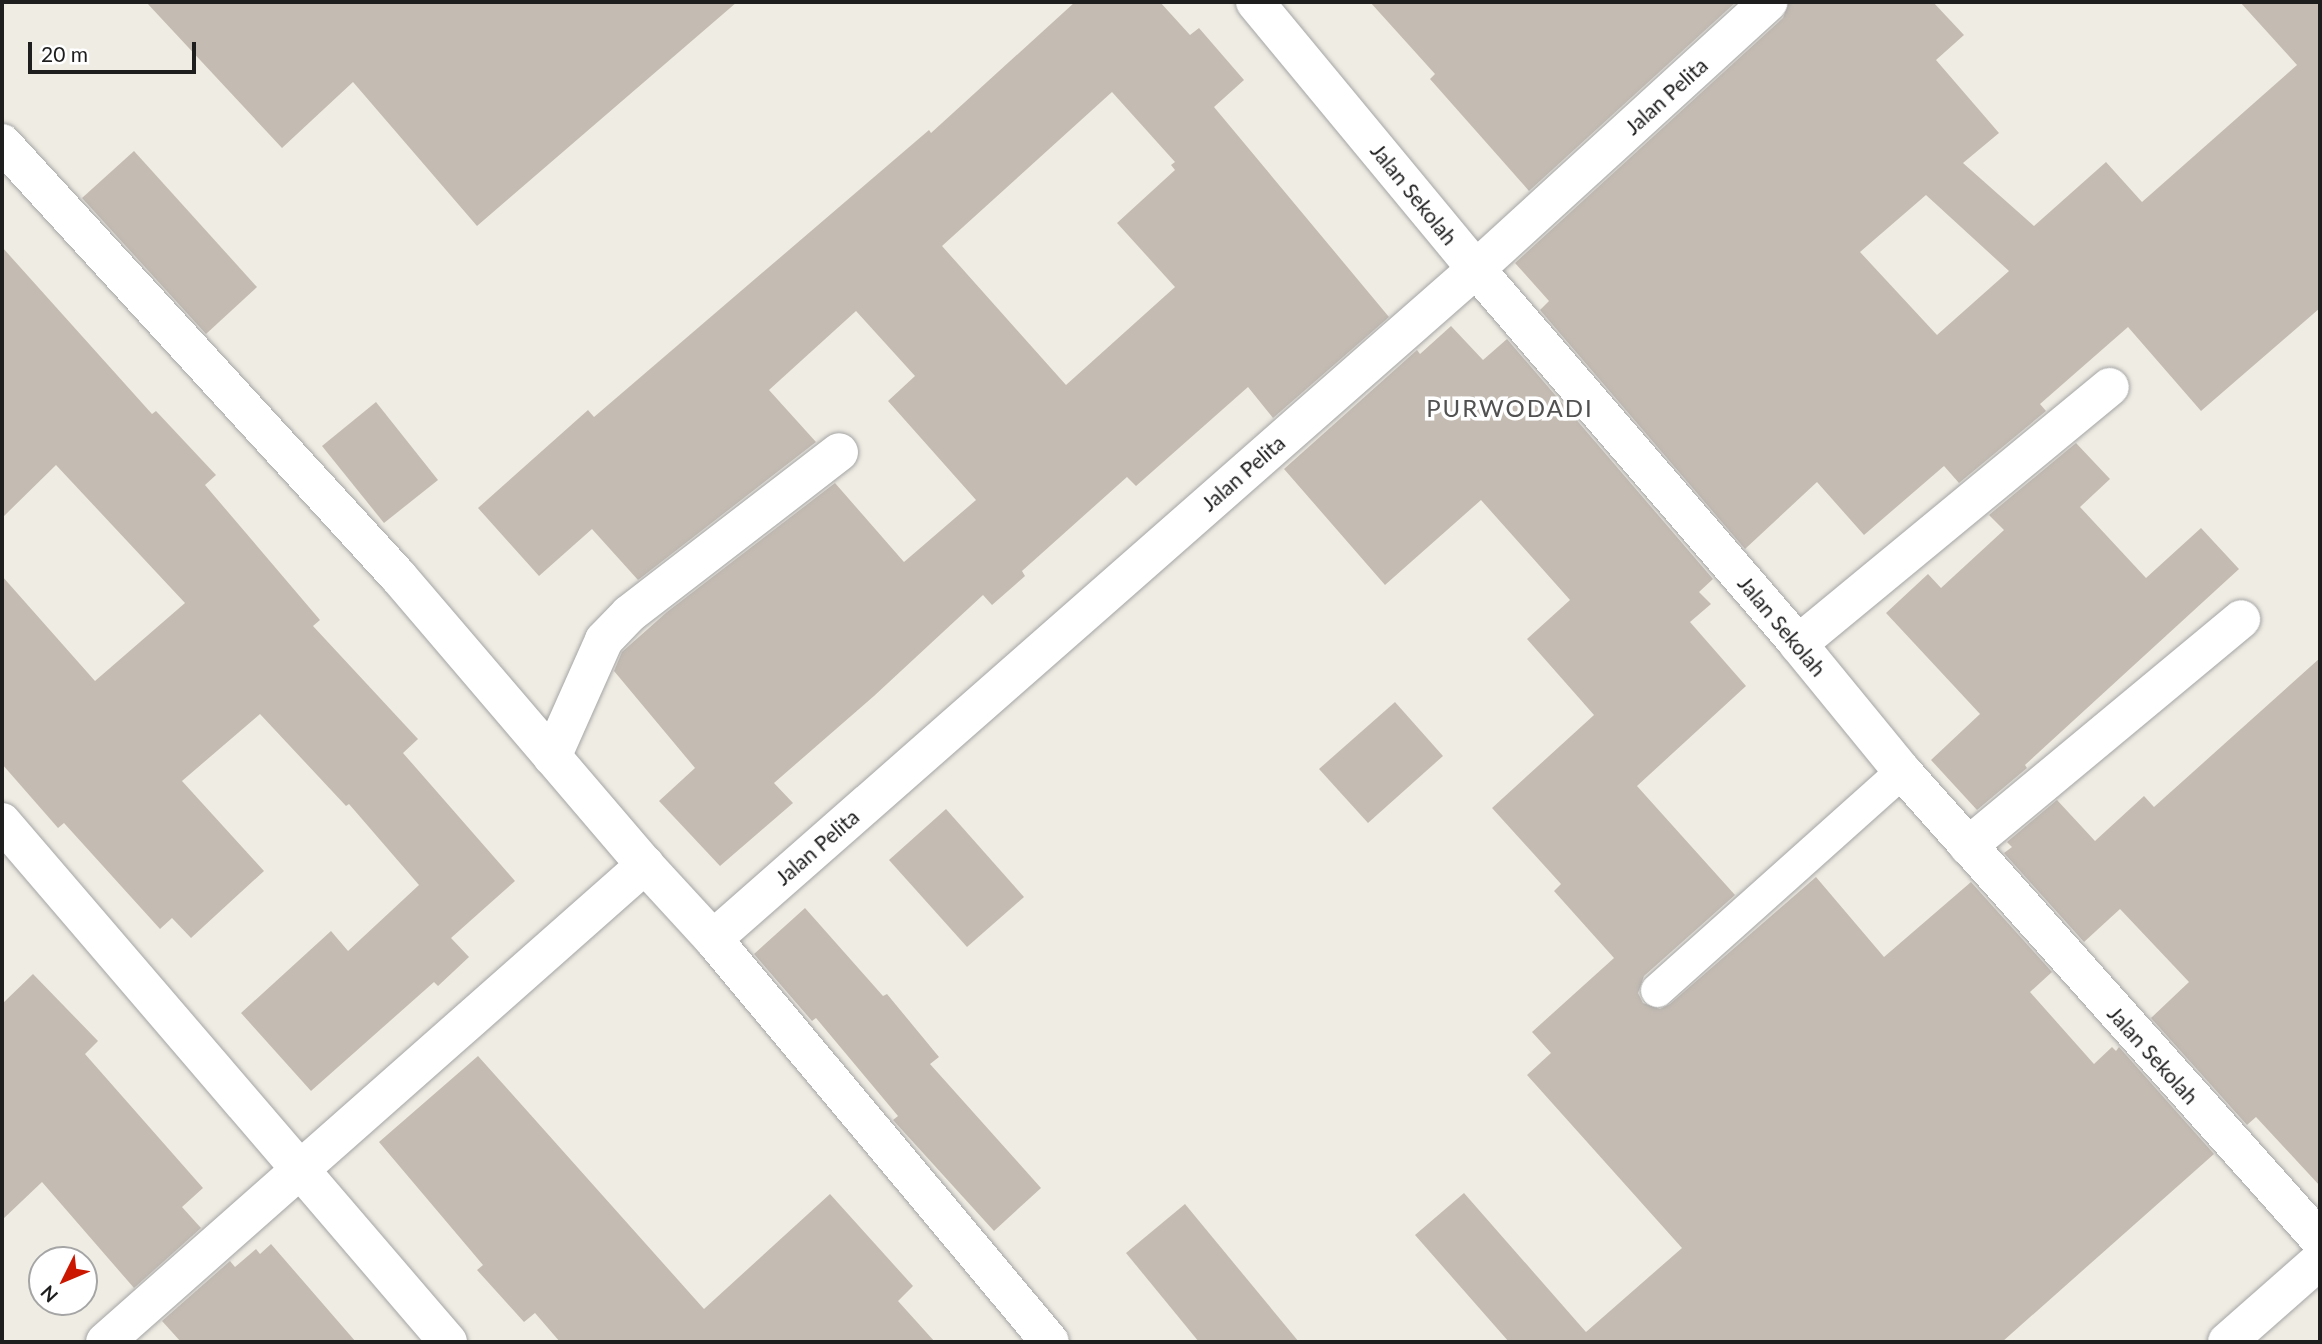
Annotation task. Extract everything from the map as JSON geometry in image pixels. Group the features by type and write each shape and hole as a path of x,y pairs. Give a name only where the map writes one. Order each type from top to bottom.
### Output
{"street":[{"name":"Jalan Sekolah","path":"1255,2 1476,269 1798,644 1902,771 2320,1240"},
{"name":"Jalan Pelita","path":"713,939 1476,269 1768,2"},
{"path":"2,142 398,576 645,865 713,939 1050,1342"},
{"path":"1798,644 2110,387"},
{"path":"552,757 604,640 629,614 839,452"},
{"path":"1968,846 2241,619"},
{"path":"2,822 448,1342"},
{"path":"105,1342 645,865"},
{"path":"2227,1342 2320,1260"}],"lane":[{"path":"1657,990 1902,771"}],"building":[{"path":"146,2 737,2 477,226 353,82 282,148"},
{"path":"1075,2 1160,2 1190,35 1199,28 1244,80 1214,107 1389,317 1273,418 1248,387 1136,486 1127,477 1022,571 1025,576 992,605 983,595 874,696 774,783 793,803 720,866 659,801 695,768 614,671 622,652 667,612 835,483 904,562 976,500 888,401 915,376 856,311 769,390 816,442 638,580 592,529 539,576 478,508 588,410 594,417 929,130 931,133","holes":["1112,92 1175,162 1171,165 1175,170 1117,223 1175,287 1066,385 942,246"]},
{"path":"1370,2 1736,2 1529,191 1430,79 1435,74"},
{"path":"1789,2 1933,2 1964,35 1936,60 1999,133 1963,163 2034,226 2106,162 2142,202 2297,65 2240,2 2320,2 2320,308 2201,411 2128,327 2040,404 2046,411 1959,483 1944,466 1864,535 1817,482 1745,549 1540,310 1549,301 1515,263 1783,18","holes":["1926,195 2009,271 1937,335 1860,252"]},
{"path":"134,151 257,287 206,334 82,198"},
{"path":"2,247 152,414 156,411 216,475 205,485 320,620 313,626 418,739 403,753 515,881 451,938 469,957 438,986 434,982 311,1091 241,1013 331,931 348,951 419,885 349,804 346,806 260,714 182,781 264,871 191,938 172,918 160,929 64,823 58,828 2,764 2,576 95,681 185,603 56,465 2,518"},
{"path":"1451,326 1483,360 1507,339 1713,579 1699,592 1711,604 1690,622 1746,686 1637,786 1735,895 1644,976 1638,993 1643,1003 1660,1009 1670,1004 1816,877 1884,957 1971,882 2052,972 2030,992 2094,1064 2112,1047 2116,1051 2119,1047 2214,1154 2002,1342 1509,1342 1415,1235 1464,1193 1586,1332 1682,1248 1527,1075 1551,1053 1532,1032 1614,958 1554,891 1561,884 1492,808 1594,715 1527,639 1570,600 1481,500 1385,585 1284,469 1417,350 1420,354"},
{"path":"376,402 438,480 384,523 322,446"},
{"path":"2076,443 2110,479 2080,507 2146,578 2201,528 2239,569 2025,765 2027,768 1977,810 1931,760 1980,714 1886,613 1928,574 1941,588 2004,530 1989,515"},
{"path":"2320,658 2320,1186 2256,1117 2247,1125 2151,1018 2189,982 2120,909 2084,942 2004,853 2012,847 2007,842 2057,800 2095,841 2144,796 2154,807"},
{"path":"1395,702 1443,756 1368,823 1319,769"},
{"path":"946,809 1024,897 967,947 889,860"},
{"path":"805,908 883,996 887,994 939,1057 930,1064 1041,1188 994,1231 893,1120 898,1116 816,1018 812,1021 754,954"},
{"path":"33,974 98,1041 85,1054 203,1188 182,1207 201,1228 134,1288 42,1182 2,1220 2,1004"},
{"path":"478,1056 704,1309 830,1194 913,1286 898,1301 935,1342 560,1342 535,1313 524,1322 477,1270 483,1265 379,1142"},
{"path":"1185,1204 1299,1342 1199,1342 1126,1253"},
{"path":"271,1244 356,1342 181,1342 162,1321 230,1261 235,1267 256,1249 260,1254"}],"district":[{"name":"PURWODADI","path":"1510,408"}]}
